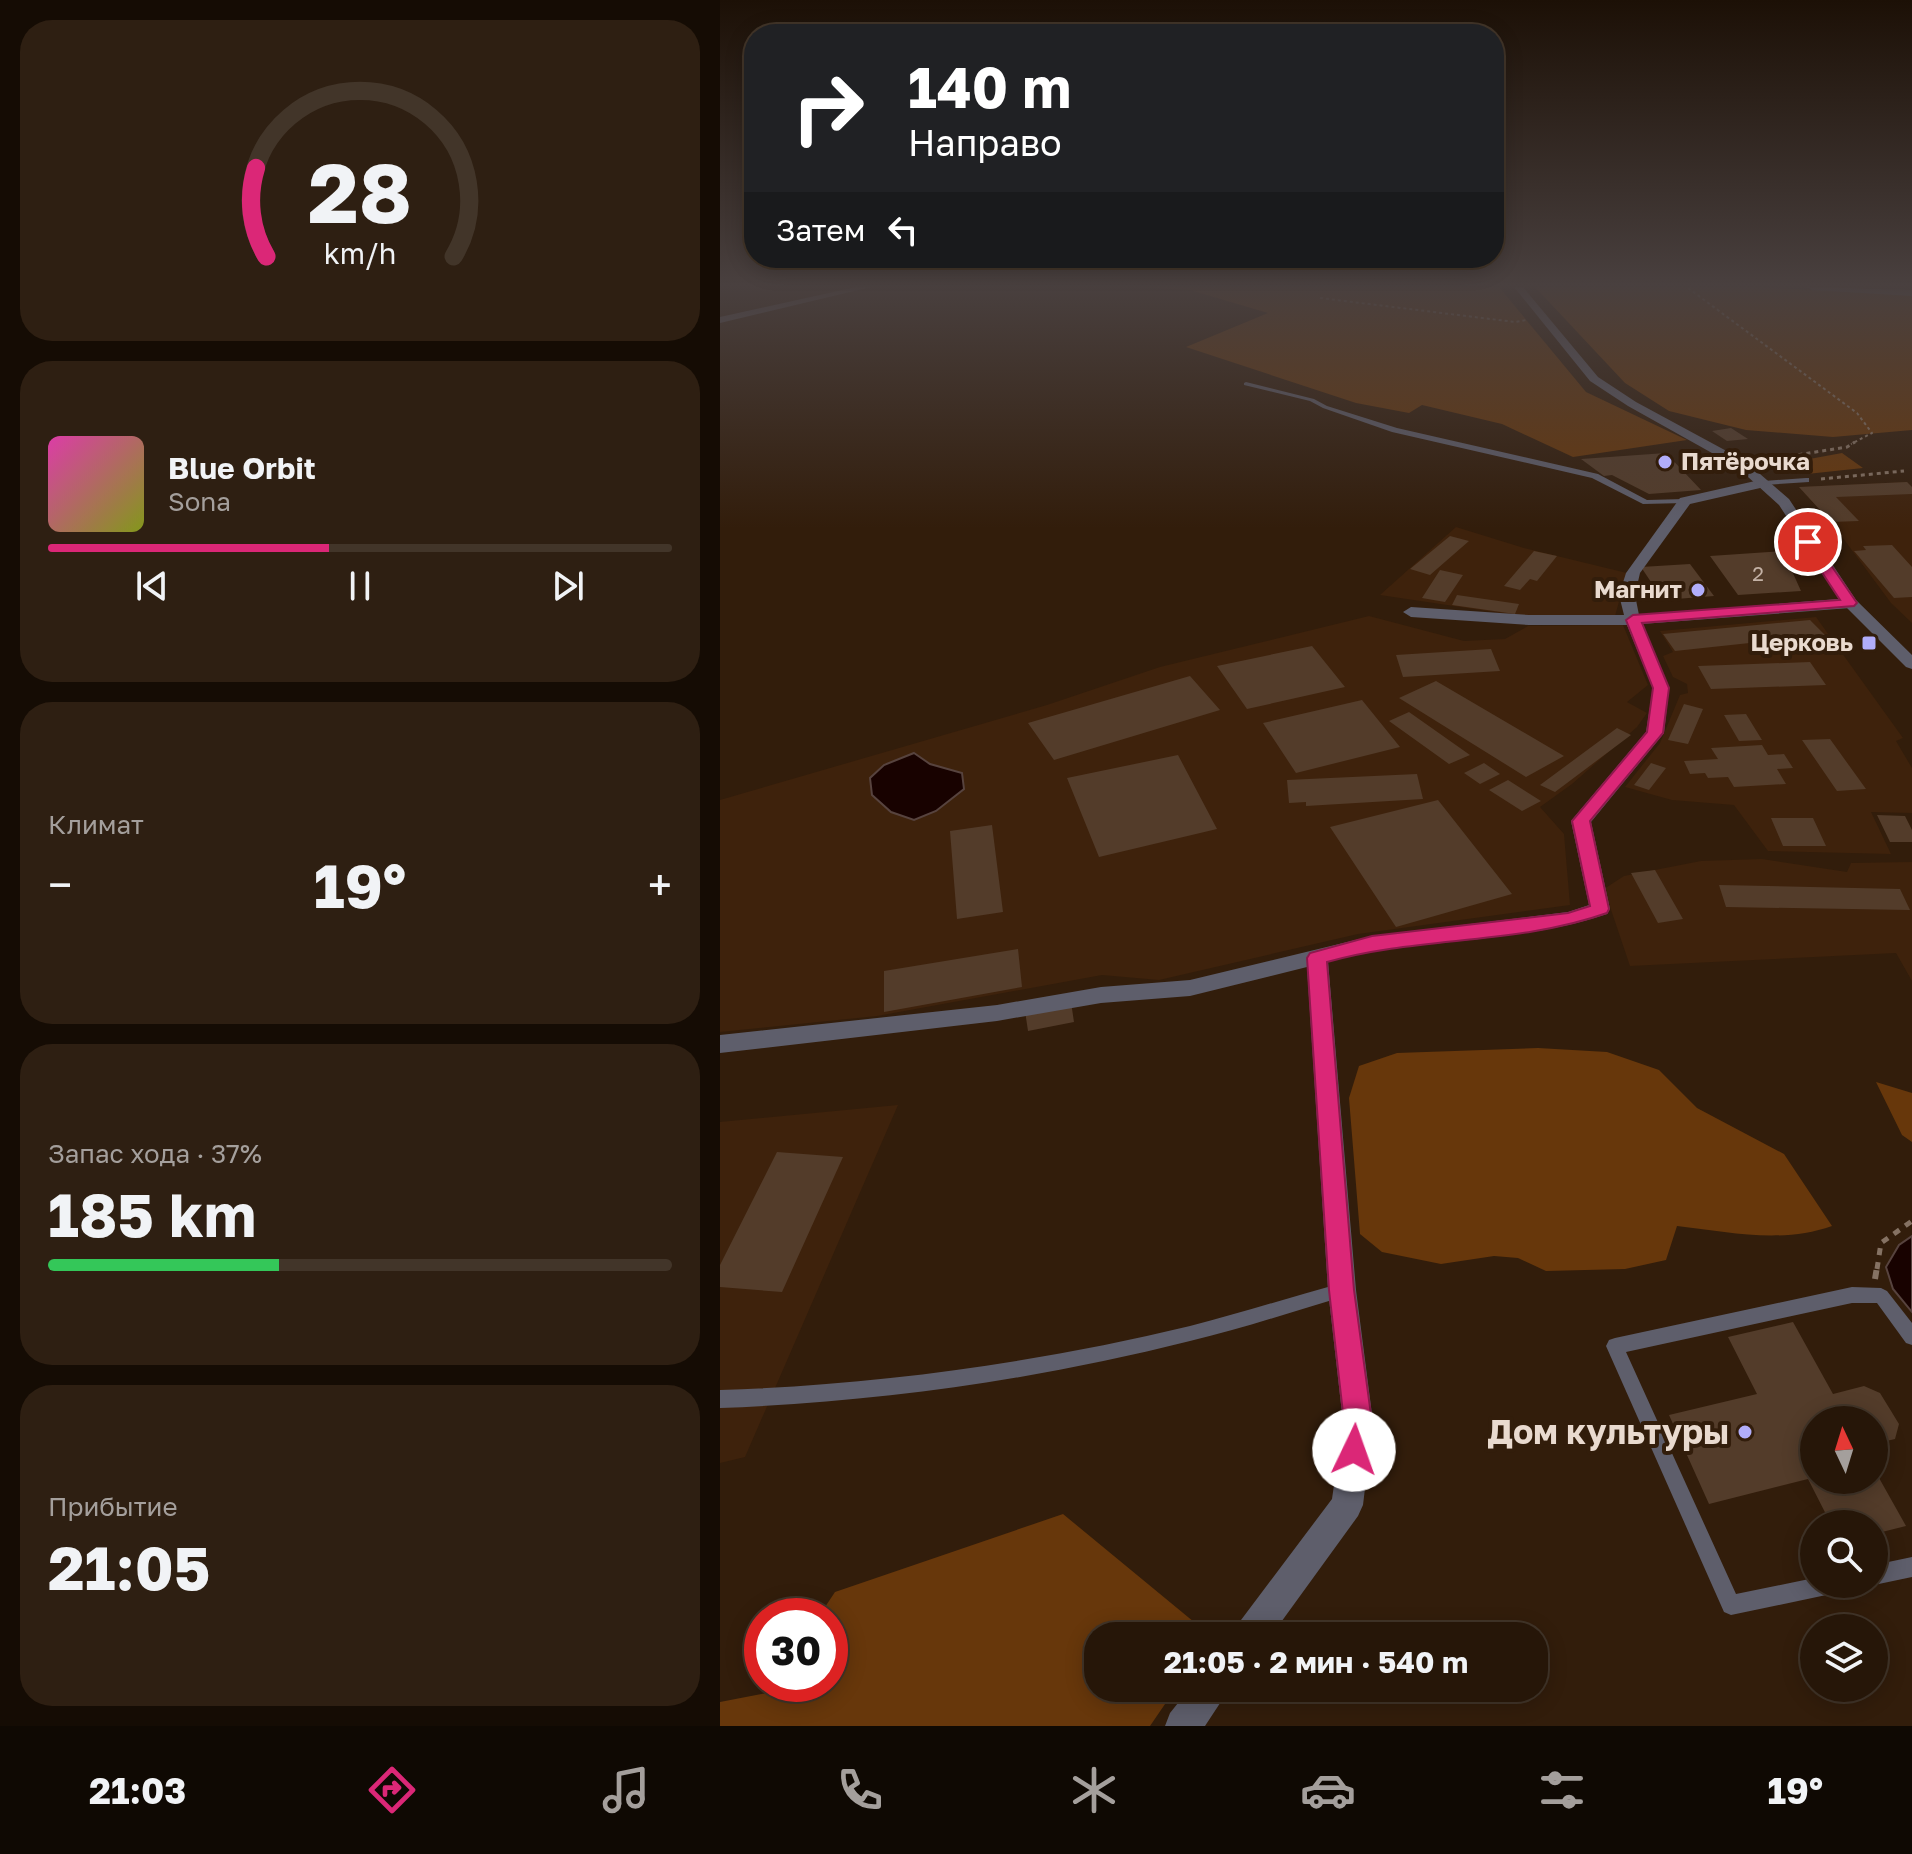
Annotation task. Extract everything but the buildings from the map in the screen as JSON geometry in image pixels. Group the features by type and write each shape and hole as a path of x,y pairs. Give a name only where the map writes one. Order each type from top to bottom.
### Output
{"street":[{"path":"1585,368 1594,379 1632,404 1741,464 1764,483 1784,502 1850,603 1911,662"},
{"path":"720,1044 997,1013 1101,995 1190,988 1372,943 1570,919 1600,909 1581,821 1655,733 1661,688 1630,620 1627,595 1633,573 1685,501 1764,483"},
{"path":"1411,612 1529,620 1630,620 1850,603"},
{"path":"1260,1622 1347,1505 1358,1422 1342,1290 1317,958"},
{"path":"1183,1726 1201,1702"}],"lane":[{"path":"1246,384 1312,400 1395,430 1595,476 1646,502 1685,501"},
{"path":"1764,483 1808,480"},
{"path":"720,1399 770,1398 945,1380 1168,1339 1342,1290"},
{"path":"1800,1591 1731,1605 1615,1346 1852,1295 1881,1296 1912,1337"},
{"path":"1888,1572 1912,1567"}],"path":[{"path":"1741,464 1847,447 1872,433 1857,413 1796,368"},
{"path":"1808,480 1904,471"},
{"path":"1881,1296 1875,1276 1879,1268 1881,1243 1912,1221"}],"shaded area":[{"path":"1248,368 1566,368 1586,392 1687,440 1573,457 1502,424 1422,405 1409,413 1356,403"},
{"path":"1611,368 1912,368 1912,430 1833,437 1746,430 1669,411 1625,383"},
{"path":"1842,453 1863,468 1807,474 1793,462"},
{"path":"1907,482 1912,487 1912,623 1891,603 1831,522 1799,487"},
{"path":"1456,527 1524,548 1627,573 1615,616 1521,616 1380,595"},
{"path":"1369,616 1464,641 1505,639 1528,626 1623,625 1648,685 1627,702 1647,713 1637,727 1572,784 1540,807 1564,834 1570,905 1358,934 1159,980 1102,975 877,1016 720,1032 720,800 1047,705 1160,667"},
{"path":"1816,617 1903,738 1896,741 1912,768 1912,813 1871,812 1891,854 1768,851 1734,805 1672,800 1625,787 1660,743 1680,695 1688,693 1687,684 1673,677 1663,656 1673,652 1660,631"},
{"path":"914,753 930,764 962,773 964,789 936,811 914,820 891,812 872,795 870,778 884,765"},
{"path":"1762,859 1847,872 1851,863 1912,862 1912,981 1896,953 1630,966 1604,889 1624,876 1701,861"},
{"path":"1538,1048 1607,1052 1659,1070 1697,1108 1784,1154 1832,1226 1774,1235 1677,1226 1666,1260 1625,1269 1546,1271 1518,1258 1494,1256 1441,1264 1382,1252 1360,1234 1349,1098 1359,1066 1397,1053"},
{"path":"1876,1082 1912,1093 1912,1142 1902,1135"},
{"path":"898,1105 745,1457 720,1463 720,1122"},
{"path":"1912,1236 1912,1312 1893,1289 1886,1267 1899,1245"},
{"path":"1063,1514 1194,1622 1084,1622 1084,1702 1166,1702 1150,1726 720,1726 720,1702 744,1697 744,1702 848,1702 848,1598 831,1598 835,1592"}],"place":[{"name":"Пятёрочка","path":"1665,462"},
{"name":"Магнит","path":"1698,590"},
{"name":"Церковь","path":"1869,643"},
{"name":"Дом культуры","path":"1745,1432"}],"route":[{"path":"1354,1450 1358,1422 1342,1290 1317,958 1372,943 1570,919 1600,909 1581,821 1655,733 1661,688 1633,620 1850,603 1808,542"}]}
